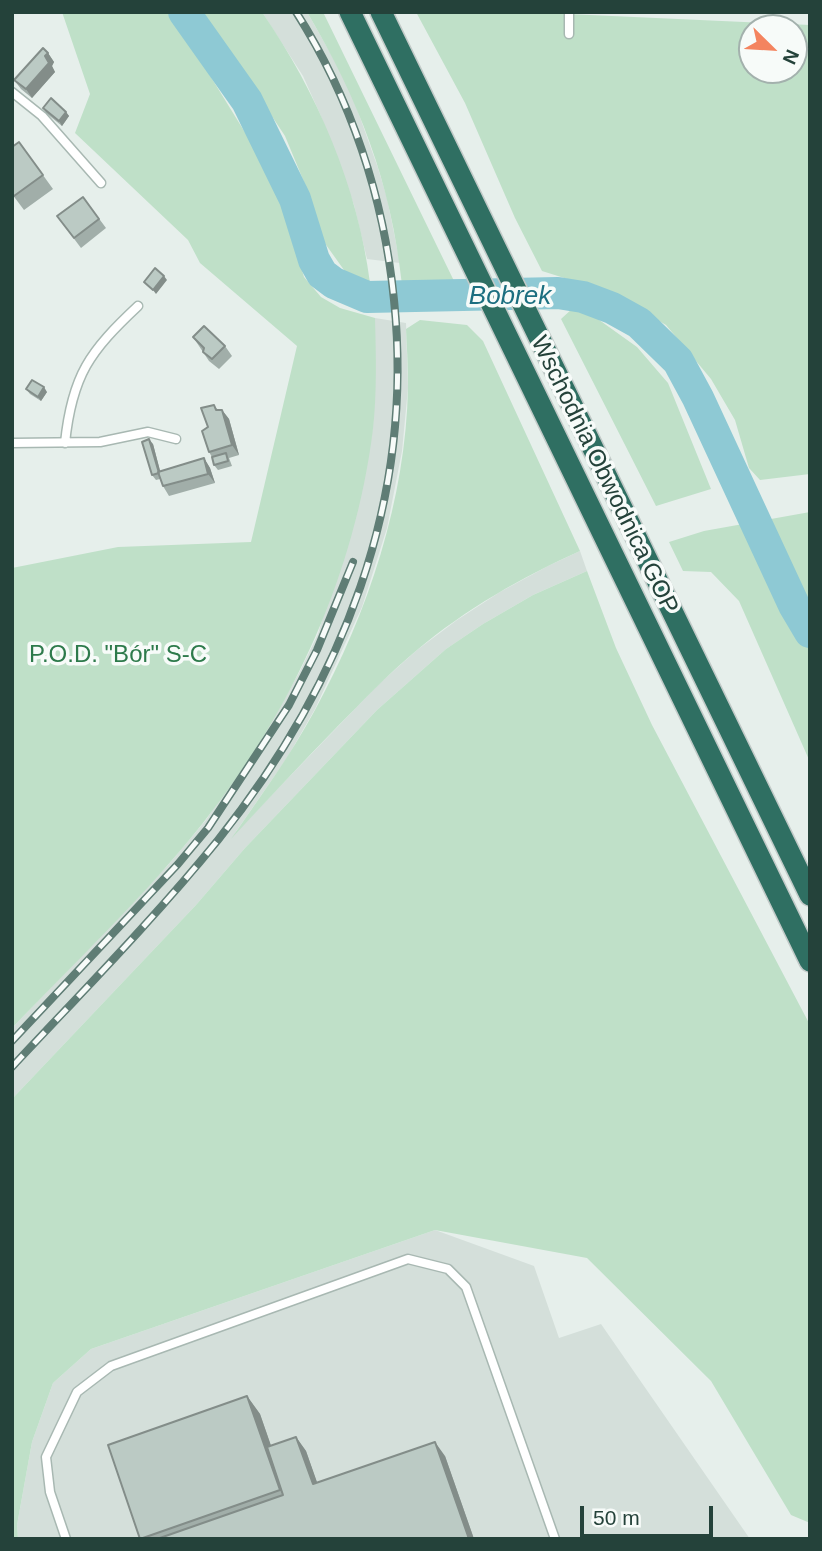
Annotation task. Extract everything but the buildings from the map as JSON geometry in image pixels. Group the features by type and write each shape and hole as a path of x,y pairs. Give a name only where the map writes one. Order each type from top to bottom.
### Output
{"highway":[{"name":"Wschodnia Obwodnica GOP","path":"351,12 810,961"},
{"name":"Wschodnia Obwodnica GOP","path":"381,12 810,895"}],"lane":[{"path":"569,12 569,34"},
{"path":"12,92 42,116 101,183"},
{"path":"65,443 68,409 89,359 104,338 138,306"},
{"path":"12,443 100,442 148,432 176,439"},
{"path":"66,1539 50,1492 46,1457 77,1392 111,1366 408,1259 447,1269 466,1287 555,1539"}],"shaded area":[{"path":"262,12 307,12 335,61 351,92 378,168 400,263 367,259 354,205 320,114 303,76"},
{"path":"375,318 406,323 408,388 402,451 387,528 362,607 315,709 287,758 235,833 379,684 417,650 457,620 500,592 580,551 587,571 533,595 483,624 446,649 377,710 12,1099 12,1028 168,865 206,820 274,717 318,634 367,464 373,426"},
{"path":"435,1230 534,1266 559,1338 601,1324 750,1539 18,1539 17,1525 32,1442 53,1383 91,1349"}],"green space":[{"name":"P.O.D. \"Bór\" S-C","path":"62,12 168,12 254,147 281,199 304,277 321,297 340,308 375,318 375,402 364,483 352,535 335,587 292,687 265,734 235,780 181,850 12,1028 12,568 118,547 251,542 297,346 200,263 188,240 75,133 90,94"},
{"path":"203,12 262,12 282,43 317,108 345,176 356,211 370,283 349,277 324,242 309,194 285,136"},
{"path":"307,12 323,12 455,283 402,285 390,211 370,143 342,77"},
{"path":"416,12 524,12 738,22 738,84 808,84 810,25 810,474 760,480 749,468 735,420 711,379 666,325 612,293 542,271 515,218 465,103"},
{"path":"573,308 595,317 637,347 668,383 711,489 656,506 561,319"},
{"path":"420,320 467,325 483,341 580,551 495,595 417,650 337,727 231,839 285,760 315,710 352,634 367,595 392,513 400,471 408,387 406,329"},
{"path":"810,512 810,762 739,601 711,572 683,571 669,542 704,531"},
{"path":"587,571 616,648 652,725 810,1025 810,1523 791,1515 711,1381 587,1258 435,1230 91,1349 53,1383 32,1442 17,1525 18,1539 12,1539 12,1099 377,710 446,649 483,624 533,595"}],"waterway":[{"name":"Bobrek","path":"184,12 247,101 295,199 314,260 322,274 334,283 367,297 558,293 583,297 612,308 639,323 678,361 698,398 794,605 810,632"}],"railway":[{"path":"12,1067 169,898 218,840 262,780 301,718 334,654 360,587 380,518 393,447 398,375 389,262 373,187 349,114 316,45 296,12"},
{"path":"12,1041 178,864 208,828 289,705 317,650 353,562"}]}
